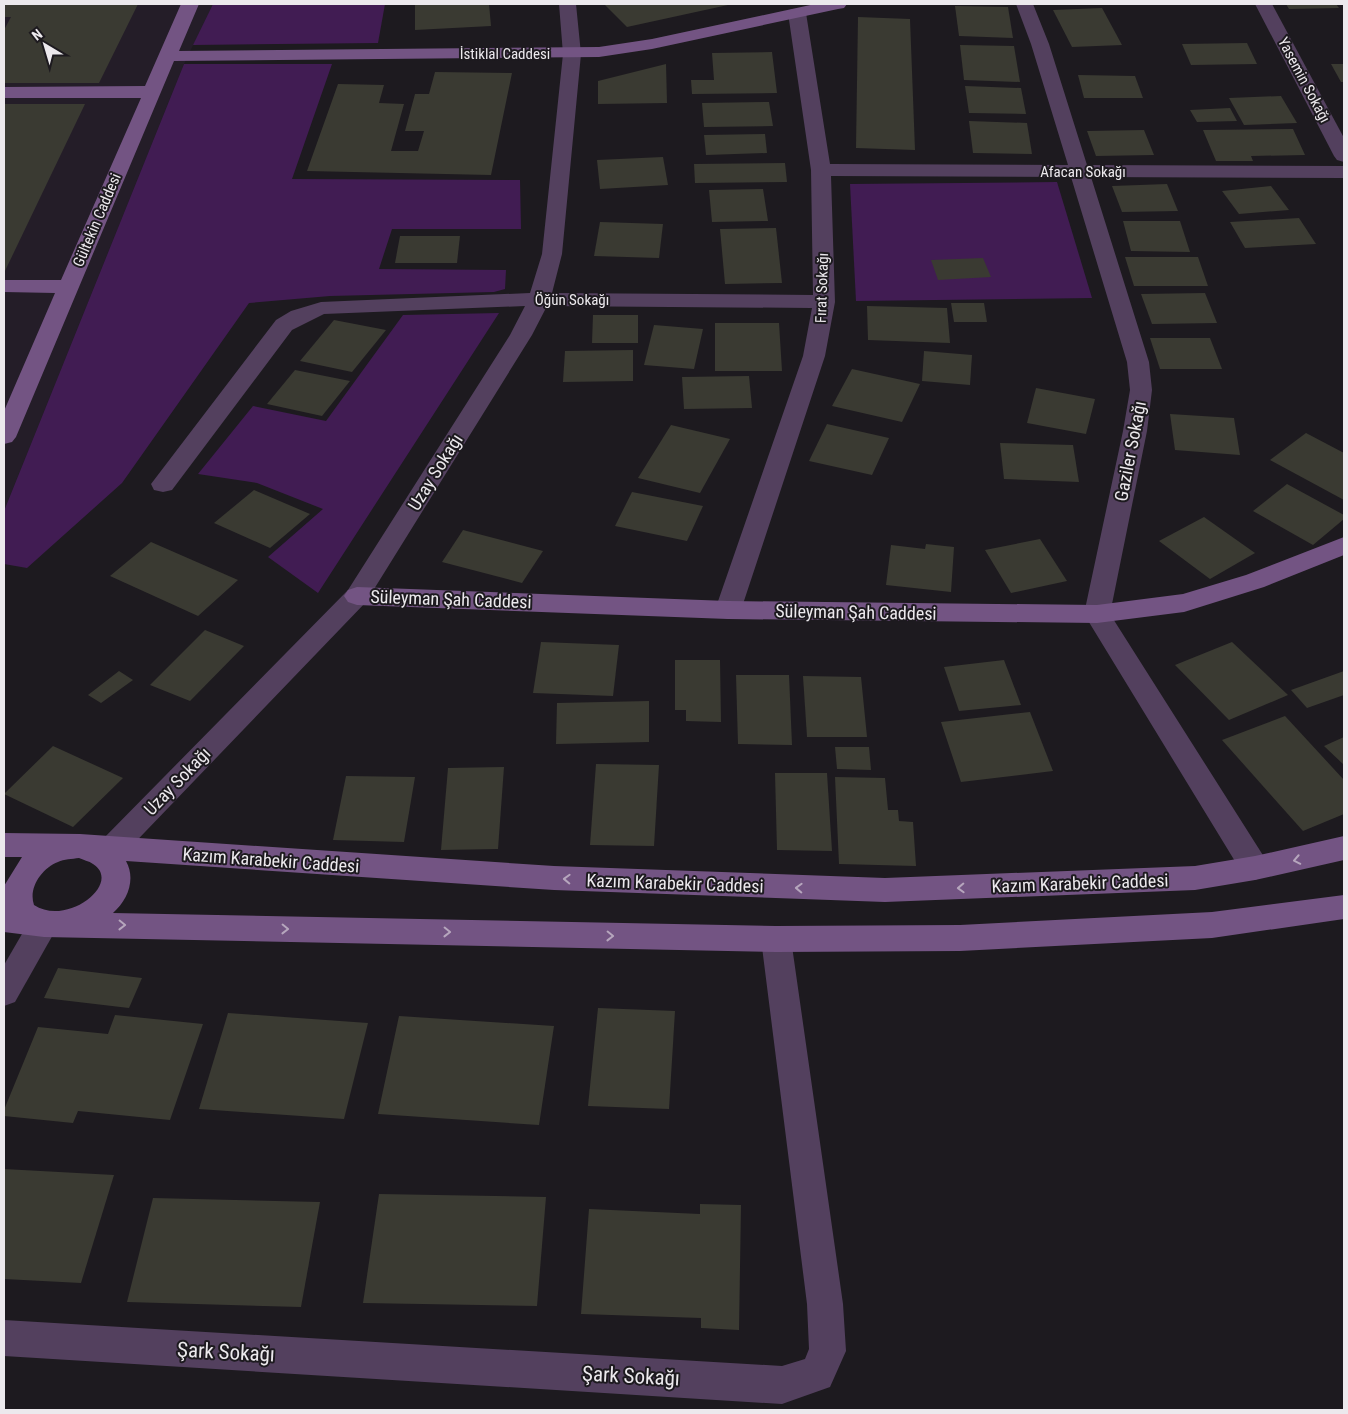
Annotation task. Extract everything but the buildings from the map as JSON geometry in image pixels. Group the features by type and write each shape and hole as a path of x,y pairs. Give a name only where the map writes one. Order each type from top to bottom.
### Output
{"street":[{"name":"Gültekin Caddesi","path":"4,437 190,4"},
{"name":"Uzay Sokağı","path":"111,849 357,596 521,335 540,299 552,254 572,54 567,4"},
{"name":"İstiklal Caddesi","path":"167,56 572,54 652,44 838,4"},
{"name":"Gaziler Sokağı","path":"1025,4 1040,44 1138,362 1141,390 1135,431 1097,614"},
{"name":"Yasemin Sokağı","path":"1263,4 1340,137 1344,156"},
{"name":"Fırat Sokağı","path":"728,610 814,356 824,302 821,170 797,13"},
{"path":"4,92 152,92"},
{"name":"Afacan Sokağı","path":"821,170 1344,172"},
{"path":"4,286 68,287"},
{"name":"Öğün Sokağı","path":"164,484 284,325 299,316 320,308 540,299 824,302"},
{"name":"Süleyman Şah Caddesi","path":"357,596 728,610 1097,614 1184,602 1255,581 1316,558 1344,545"},
{"path":"1097,614 1255,868"},
{"name":"Kazım Karabekir Caddesi","path":"4,845 80,846 554,878 885,890 1195,878 1255,868 1344,848"},
{"path":"80,846 107,856 114,866 117,878 113,891 105,904 92,914 76,921 44,924 31,919 21,911 16,899 20,881 33,863 46,854 63,848 80,846"},
{"path":"4,920 44,924 776,939 960,938 1192,926 1344,907"},
{"path":"4,993 44,924"},
{"name":"Şark Sokağı","path":"4,1338 782,1385 817,1374 828,1351 825,1304 776,939"}],"shaded area":[{"path":"4,4 213,4 184,64 4,511"},
{"path":"213,4 385,4 378,43 193,45"},
{"path":"184,64 332,64 292,179 520,180 521,229 392,229 379,269 506,270 505,289 494,292 330,296 249,303 122,483 27,568 4,564 4,511"},
{"path":"1057,182 1092,298 856,301 850,184"},
{"path":"499,313 318,593 268,557 323,509 257,483 198,474 253,406 326,421 403,315"}]}
